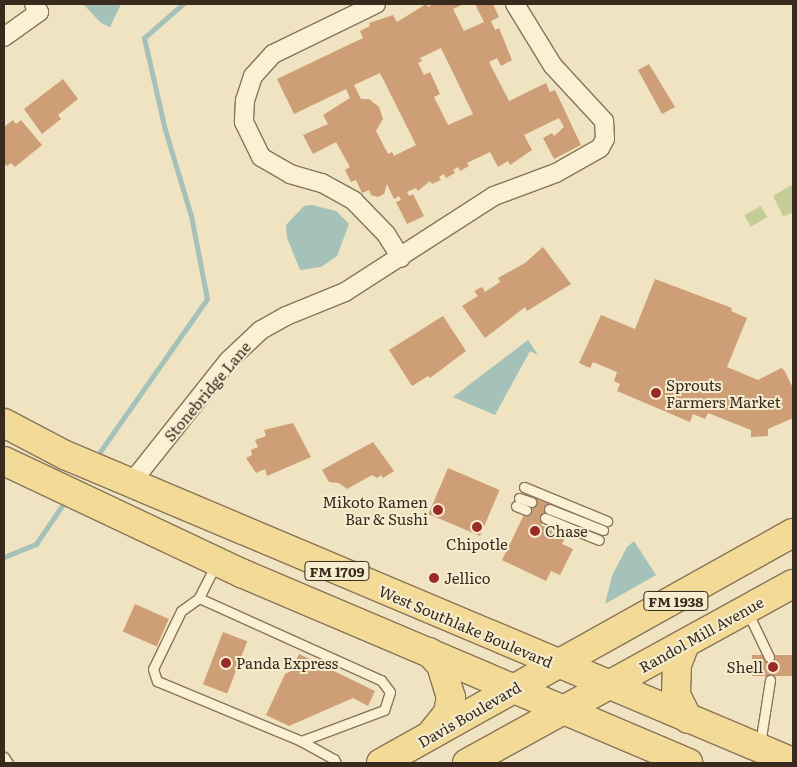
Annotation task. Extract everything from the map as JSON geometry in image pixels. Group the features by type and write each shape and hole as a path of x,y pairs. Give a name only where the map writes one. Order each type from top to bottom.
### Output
{"main road":[{"name":"West Southlake Boulevard","path":"4,423 65,455 793,762"},
{"name":"FM 1709","path":"4,461 36,478 217,562 688,763"},
{"name":"FM 1938","path":"557,664 690,594 793,533"},
{"name":"Randol Mill Avenue","path":"609,685 793,584"},
{"path":"685,644 677,665 676,695 688,719"},
{"path":"429,652 441,665 452,696 448,712 429,737"},
{"name":"Davis Boulevard","path":"381,763 557,664"},
{"name":"FM 1938","path":"476,761 609,685"}],"street":[{"path":"4,37 39,12 34,4"},
{"path":"376,4 273,54 261,65 248,88 244,122 261,157 290,174 322,183 354,201 386,234 401,258"},
{"name":"Stonebridge Lane","path":"124,480 216,375 251,338 274,321 345,292 401,258 494,196 556,173 594,154 605,139 604,121 598,112 553,66 515,4"}],"lane":[{"path":"524,487 607,520"},
{"path":"518,502 528,506"},
{"path":"549,509 603,530"},
{"path":"545,518 599,540"},
{"path":"217,562 199,598 181,611 153,669 157,681 301,741 334,759 336,763"},
{"path":"199,598 381,680 390,692 384,710 301,741"},
{"path":"746,609 769,657"},
{"path":"759,748 770,680"},
{"path":"4,757 8,763"}],"green space":[{"path":"793,186 793,213 783,216 773,196"},
{"path":"761,206 767,217 751,227 744,215"}],"water":[{"path":"83,4 121,4 110,27 101,23"},
{"path":"312,205 336,211 349,224 337,256 321,267 300,270 287,238 286,225 304,206"},
{"path":"528,340 538,355 530,351 495,415 453,397"},
{"path":"634,541 656,575 605,604 612,576 627,547"}],"building":[{"path":"426,4 428,7 433,4 464,4 453,9 464,31 484,22 475,4 493,4 499,17 491,21 495,30 499,28 512,60 501,66 497,58 489,62 509,101 546,83 550,92 555,90 581,145 554,159 543,138 552,133 554,136 564,127 559,118 524,135 532,150 510,165 508,161 498,167 490,152 467,163 469,166 460,171 458,167 453,170 455,173 446,178 444,174 439,177 441,180 432,184 430,181 418,191 416,188 407,192 409,196 413,194 424,216 407,224 396,202 401,200 399,196 394,199 387,184 384,194 378,197 371,195 369,190 362,193 356,180 351,182 345,170 350,167 336,142 313,154 303,135 328,124 323,115 350,98 346,89 294,114 277,79 363,38 360,31 370,26 369,23 393,15 397,22","holes":["441,48 473,114 448,125 434,97 440,94 430,72 424,75 418,63 422,61 420,58","380,73 416,145 394,156 392,152 388,154 376,131 383,119 379,107 369,99 361,99 354,85"]},
{"path":"649,64 675,107 662,114 638,70"},
{"path":"63,79 78,99 58,115 61,119 42,134 24,109"},
{"path":"13,120 16,124 21,120 42,145 15,167 11,163 7,166 4,163 4,127"},
{"path":"543,247 571,284 527,311 525,307 485,338 462,306 478,296 474,291 482,287 485,292 500,282 498,278 525,263"},
{"path":"655,279 732,308 731,311 747,318 727,367 758,380 781,368 784,370 793,388 793,418 768,429 768,436 751,437 751,430 708,413 705,419 693,414 690,422 617,391 620,384 614,381 617,372 593,362 590,368 579,363 601,315 635,329"},
{"path":"443,316 466,351 430,378 428,376 412,386 389,350"},
{"path":"293,423 311,457 267,476 265,469 256,473 246,458 252,455 251,450 258,447 255,440 266,436 264,430"},
{"path":"373,442 394,471 383,478 381,475 377,478 372,475 347,489 339,483 329,482 322,470"},
{"path":"448,468 500,490 480,536 428,514"},
{"name":"Chase","path":"535,492 553,501 541,525 565,537 562,544 573,549 560,575 551,571 546,581 502,560"},
{"path":"135,604 169,619 157,646 123,631"},
{"name":"Panda Express","path":"223,632 247,641 227,694 203,684"},
{"path":"299,654 375,691 368,706 353,698 289,726 266,715 285,674 291,671"},
{"name":"Shell","path":"752,655 793,655 793,676 752,676"}],"waterway":[{"path":"95,459 207,299 191,216 165,130 144,38 183,4"},
{"path":"4,557 36,544 66,500"}],"place":[{"name":"Sprouts Farmers Market","path":"656,393"},
{"name":"Mikoto Ramen Bar & Sushi","path":"438,510"},
{"name":"Chipotle","path":"477,527"},
{"name":"Chase","path":"535,531"},
{"name":"Jellico","path":"434,578"},
{"name":"Panda Express","path":"226,663"},
{"name":"Shell","path":"773,667"}]}
